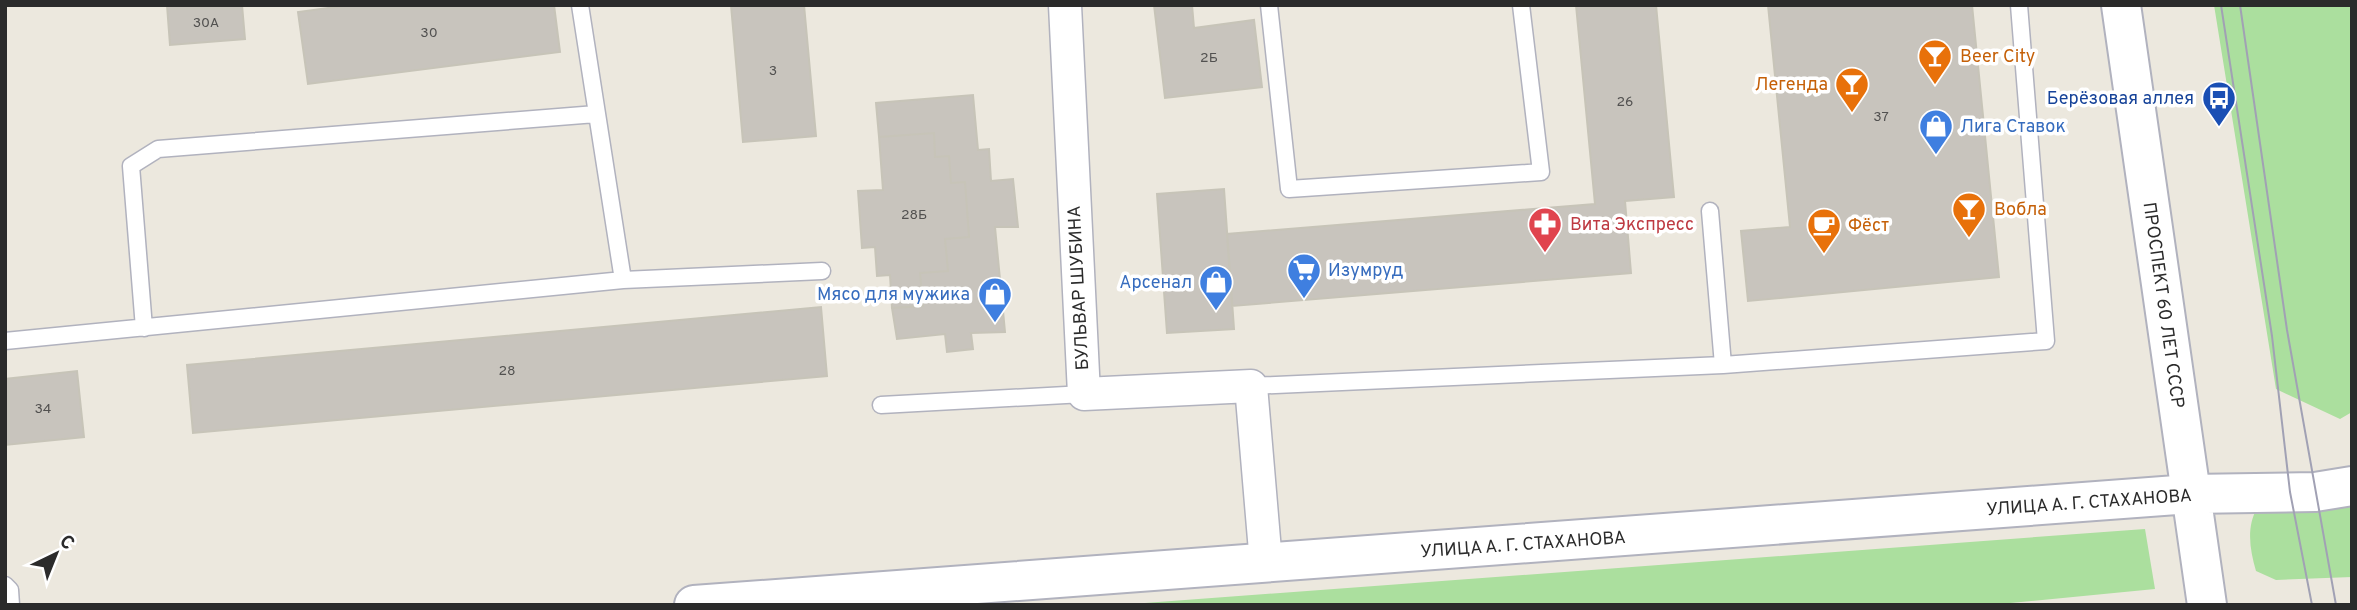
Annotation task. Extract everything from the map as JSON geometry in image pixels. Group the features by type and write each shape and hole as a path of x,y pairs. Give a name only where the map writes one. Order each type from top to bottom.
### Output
{"main road":[{"name":"ПРОСПЕКТ 60 ЛЕТ СССР","path":"2120,5 2207,605"},
{"name":"УЛИЦА А. Г. СТАХАНОВА","path":"694,605 1016,594 1266,563 2190,494 2315,492 2352,486"}],"street":[{"name":"БУЛЬВАР ШУБИНА","path":"1065,5 1084,394 1251,386"},
{"path":"1251,386 1266,563"}],"lane":[{"path":"580,5 623,280"},
{"path":"1269,5 1289,189 1541,172 1521,5"},
{"path":"1251,386 1723,366 2046,341 2019,5"},
{"path":"144,328 131,166 158,149 596,114"},
{"path":"1710,211 1723,366"},
{"path":"5,341 623,280 822,271"},
{"path":"881,405 1084,394"},
{"path":"5,585 10,590 11,605"}],"green space":[{"path":"2214,5 2352,5 2352,412 2340,419 2276,389"},
{"path":"2352,494 2352,577 2276,580 2256,571 2250,539 2251,523 2257,508"},
{"path":"2145,529 2155,589 1990,605 1118,605"}],"building":[{"path":"167,5 242,5 245,39 170,45"},
{"path":"350,5 554,5 560,52 308,84 298,12"},
{"path":"731,5 804,5 816,136 743,142"},
{"path":"1154,5 1192,5 1194,28 1254,20 1262,87 1165,98"},
{"path":"1576,5 1656,5 1674,197 1625,201 1631,273 1232,306 1227,234 1595,204"},
{"path":"1768,5 1972,5 1999,277 1748,301 1741,231 1790,227"},
{"path":"973,95 978,150 989,149 991,181 1013,179 1018,227 995,227 1005,332 971,333 973,349 947,352 945,334 897,339 892,308 923,306 920,273 948,271 945,239 969,237 965,182 951,183 949,156 935,157 934,133 879,137 876,103"},
{"path":"934,133 935,157 949,156 951,183 965,182 969,237 945,239 948,271 920,273 923,306 892,308 890,275 877,276 875,247 862,248 858,191 883,190 879,137"},
{"path":"1224,189 1234,329 1167,333 1157,194"},
{"path":"821,307 827,376 193,433 187,365"},
{"path":"77,371 84,437 5,445 5,379"}],"tram line":[{"path":"2221,5 2272,336 2290,492 2312,605"},
{"path":"2240,5 2287,330 2336,605"}],"place":[{"name":"Beer City","path":"1935,86"},
{"name":"Легенда","path":"1852,114"},
{"name":"Берёзовая аллея","path":"2219,128"},
{"name":"Лига Ставок","path":"1936,156"},
{"name":"Вобла","path":"1969,239"},
{"name":"Вита Экспресс","path":"1545,254"},
{"name":"Фёст","path":"1824,255"},
{"name":"Изумруд","path":"1304,300"},
{"name":"Арсенал","path":"1216,312"},
{"name":"Мясо для мужика","path":"995,324"}]}
